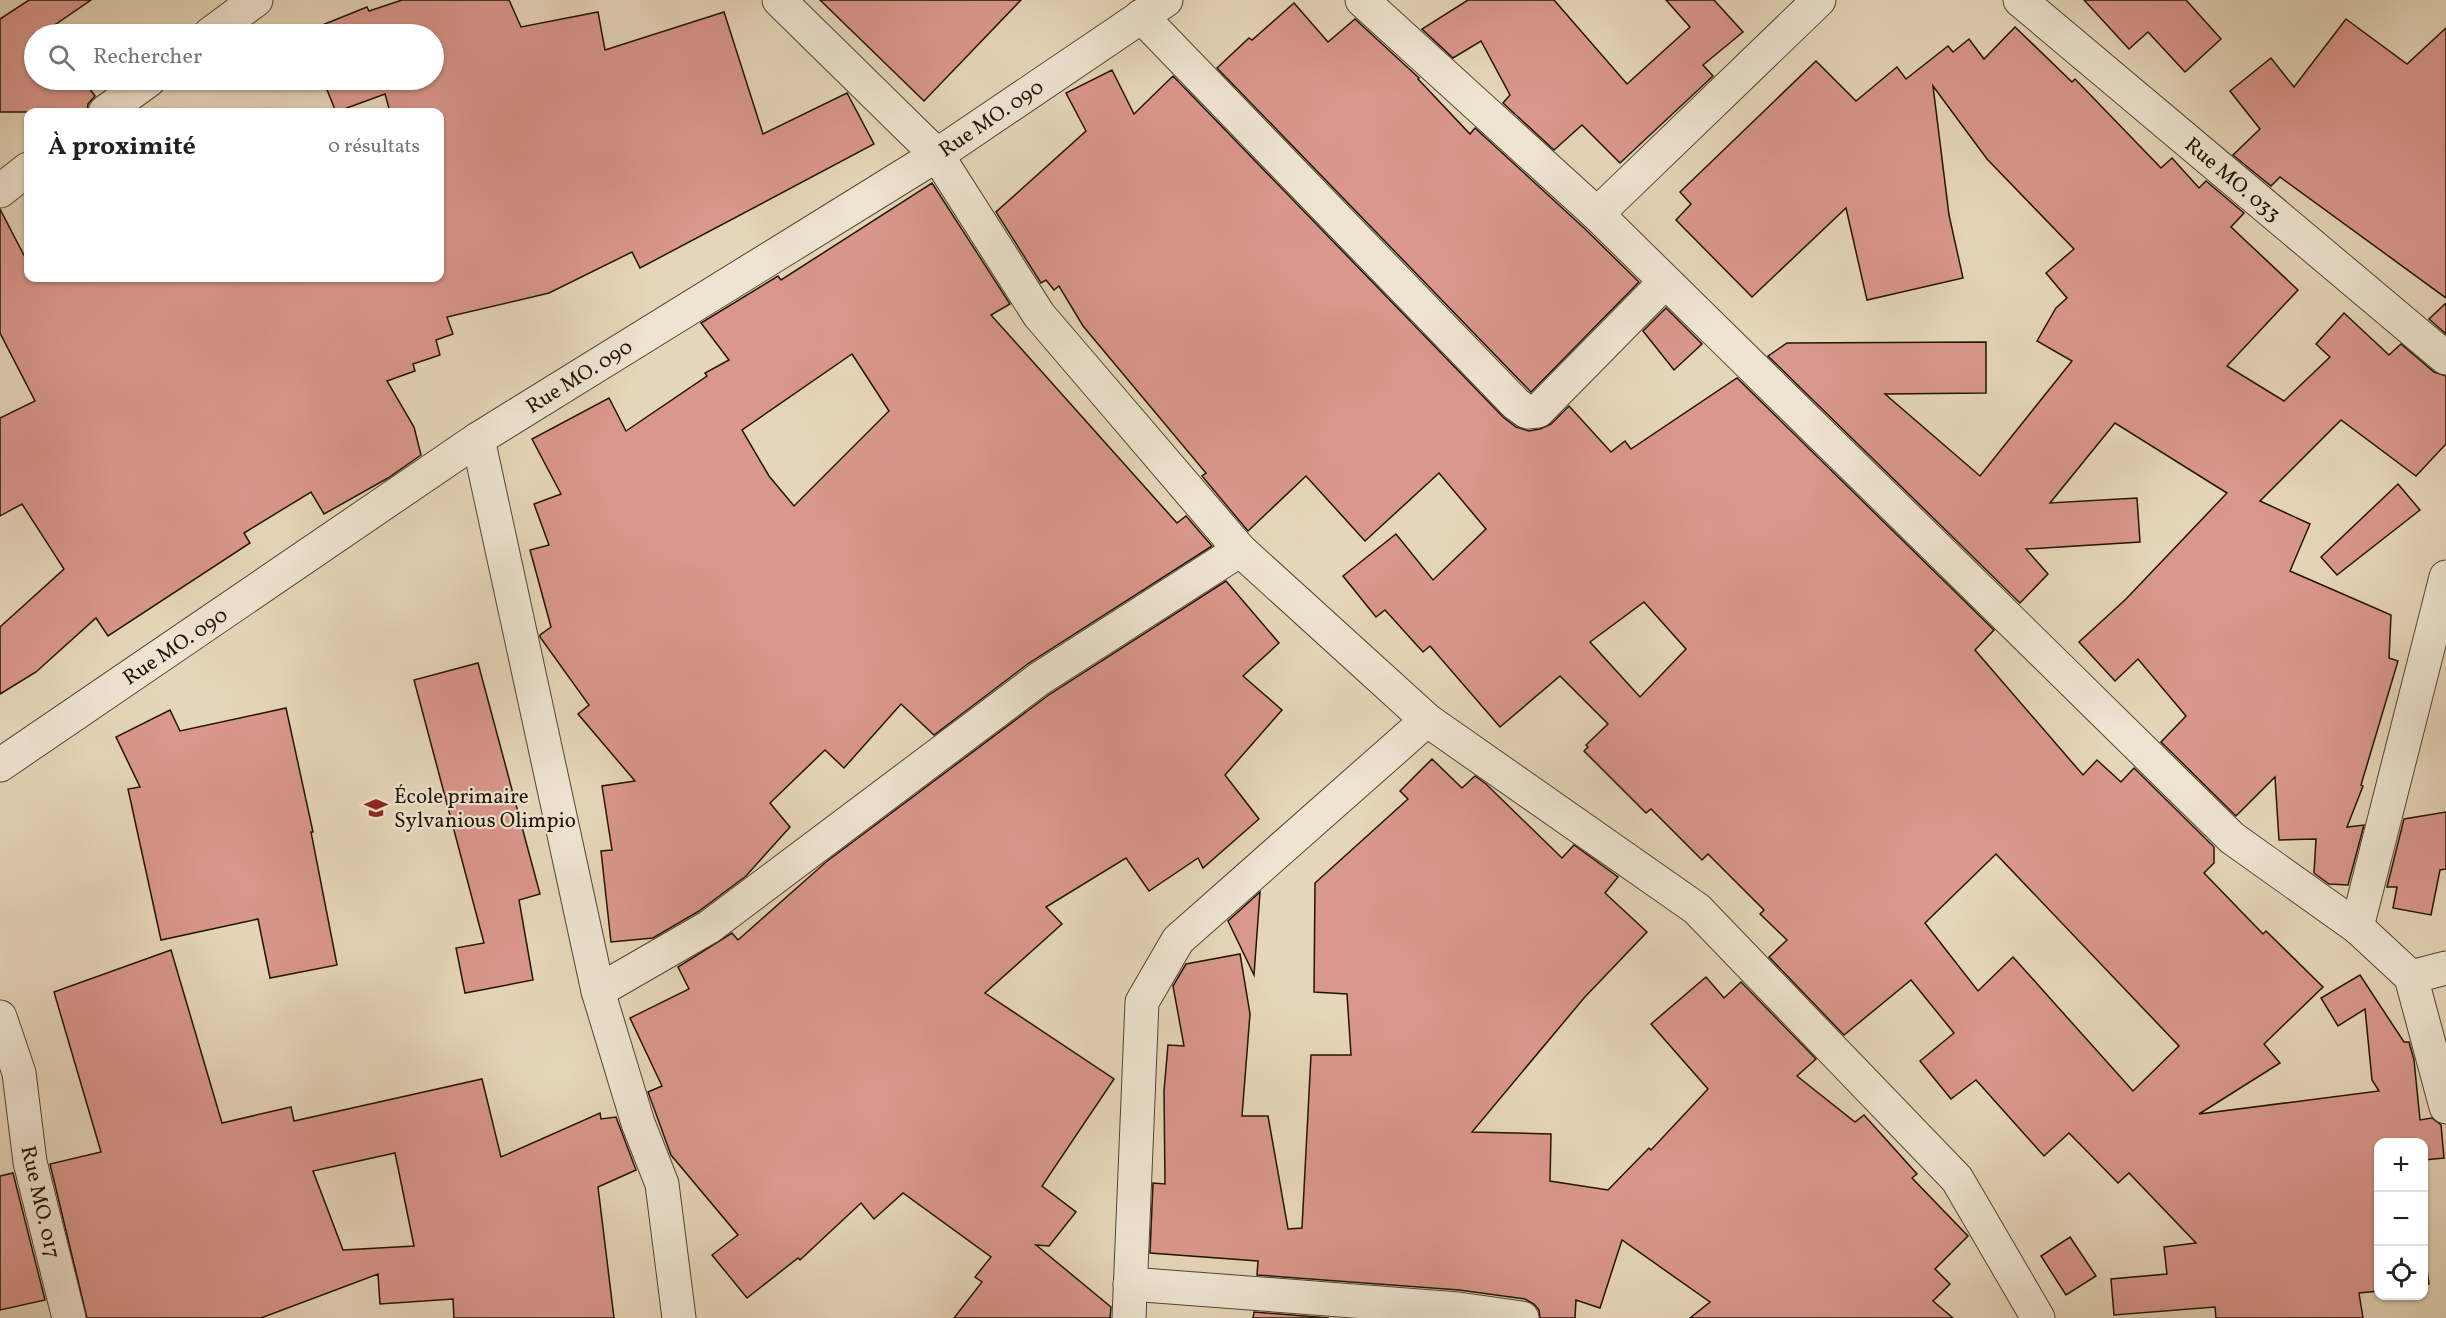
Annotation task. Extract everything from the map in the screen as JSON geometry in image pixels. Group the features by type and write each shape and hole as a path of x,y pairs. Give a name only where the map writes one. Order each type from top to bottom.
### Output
{"street":[{"path":"224,24 256,0"},
{"path":"779,0 937,155 1039,315 1240,550 1427,720 1697,909 1956,1179 2038,1318"},
{"path":"1362,0 1598,214 2232,838 2357,927 2411,977 2446,1107"},
{"path":"1598,214 1819,0"},
{"name":"Rue MO. 033","path":"2020,0 2446,358"},
{"path":"1154,8 1508,395 1527,412 1538,411 1665,282"},
{"name":"Rue MO. 090","path":"0,765 478,439 937,155 1154,8"},
{"path":"110,108 135,90"},
{"path":"478,439 598,991 638,1123 662,1184 678,1318"},
{"path":"598,991 709,927 1039,679 1240,550"},
{"path":"2357,927 2446,577"},
{"path":"1129,1318 1142,1002 1179,940 1427,720"},
{"path":"2411,977 2446,968"},
{"name":"Rue MO. 017","path":"0,1017 19,1073 30,1162 69,1318"},
{"path":"1130,1284 1458,1309 1522,1318"}],"building":[{"path":"29,0 91,0 56,24 24,24 24,90 90,90 95,96 88,108 24,108 24,112 0,112 0,19"},
{"path":"402,0 509,0 521,27 598,12 605,50 724,12 763,134 847,93 874,144 640,268 632,252 549,293 447,317 453,334 436,340 440,355 413,364 415,371 387,381 414,427 421,455 388,478 324,514 311,492 244,533 250,543 108,636 96,618 36,672 0,694 0,627 64,569 22,504 0,516 0,418 35,401 0,333 0,209 24,255 24,282 444,282 444,108 389,108 385,94 347,108 334,108 327,90 444,90 444,24 325,24 367,7 369,11"},
{"path":"820,0 1021,0 924,101"},
{"path":"1468,0 1554,0 1627,84 1690,27 1666,0 1714,0 1743,32 1703,65 1713,76 1620,163 1582,125 1554,150 1503,103 1510,95 1481,41 1453,58 1422,29"},
{"path":"2084,0 2186,0 2221,39 2185,72 2148,32 2129,49"},
{"path":"1294,3 1328,42 1355,19 1419,78 1470,134 1475,128 1639,282 1531,392 1217,68 1249,38 1252,40"},
{"path":"2346,19 2407,64 2446,28 2446,298 2280,177 2271,186 2233,155 2260,129 2230,91 2271,58 2294,87"},
{"path":"2015,27 2072,82 2075,79 2161,168 2172,158 2199,188 2206,181 2244,213 2231,227 2298,290 2227,366 2284,401 2330,357 2316,344 2344,313 2389,355 2401,344 2434,372 2446,376 2446,444 2416,476 2341,420 2260,501 2310,524 2290,571 2391,615 2389,658 2398,661 2361,785 2363,786 2347,827 2364,825 2348,885 2329,884 2314,873 2316,839 2279,840 2275,777 2236,816 2161,742 2186,716 2138,659 2115,681 2079,642 2126,599 2227,493 2115,423 2050,503 2137,498 2140,542 2026,549 2048,574 2020,603 1768,356 1787,343 1986,342 1986,393 1885,394 1980,476 2072,361 2037,341 2056,308 2067,298 2046,273 2074,249 1987,159 1933,86 1949,215 1963,278 1867,300 1846,208 1752,297 1676,220 1691,204 1680,192 1816,61 1856,101 1897,67 1906,79 1948,46 1953,52 1969,39 1984,59"},
{"path":"1112,70 1134,114 1173,76 1503,417 1516,427 1529,431 1540,429 1551,424 1569,406 1611,452 1625,441 1631,449 1737,378 1994,630 1975,650 2083,775 2097,760 2121,782 2134,768 2214,847 2214,863 2204,873 2263,934 2266,931 2323,987 2264,1044 2280,1063 2199,1114 2379,1091 2372,1080 2365,1009 2338,1026 2321,998 2360,975 2404,1042 2409,1042 2414,1060 2420,1120 2432,1118 2441,1125 2444,1158 2428,1160 2428,1138 2374,1138 2374,1292 2359,1293 2363,1318 2216,1318 2215,1307 2114,1315 2111,1279 2167,1274 2164,1247 2196,1243 2129,1173 2118,1183 2069,1133 2044,1156 1976,1080 1951,1099 1920,1061 1954,1033 1911,980 1844,1035 1769,957 1787,940 1760,914 1764,910 1708,854 1702,860 1651,809 1646,813 1584,751 1588,747 1586,745 1608,724 1560,676 1500,727 1430,646 1423,652 1385,610 1376,617 1343,576 1396,534 1433,580 1486,529 1439,473 1365,541 1306,476 1248,531 1202,476 1206,473 1083,326 1059,286 1054,290 1046,280 1041,283 996,212 1086,131 1066,93","holes":["1644,602 1686,649 1640,697 1590,642","1996,854 2179,1046 2133,1091 2013,957 1978,991 1925,923"]},
{"path":"932,183 1010,304 991,315 1177,523 1186,516 1212,546 1029,663 934,735 901,704 844,768 825,750 770,803 790,827 746,876 699,911 653,938 611,942 601,851 612,850 602,786 635,781 578,714 589,705 540,637 551,627 530,550 549,545 534,504 561,494 532,439 609,398 626,431 707,376 705,373 729,360 701,323 778,276 781,280","holes":["852,354 889,411 794,506 769,476 742,430"]},
{"path":"2446,303 2446,334 2429,319"},
{"path":"1666,308 1702,344 1674,370 1643,331"},
{"path":"2398,484 2420,510 2337,575 2321,557"},
{"path":"1226,581 1279,643 1243,676 1282,710 1225,775 1259,819 1203,868 1198,858 1149,891 1126,858 1046,907 1062,924 985,993 1114,1079 1042,1186 1076,1212 1049,1246 1036,1245 1111,1307 1110,1318 954,1318 982,1282 975,1277 991,1257 903,1193 874,1219 861,1203 800,1260 798,1258 747,1298 712,1255 738,1235 671,1155 648,1092 662,1086 630,1018 689,989 678,967 732,933 738,940 826,862 1050,694"},
{"path":"478,663 540,894 519,900 533,980 465,993 456,948 484,943 414,680"},
{"path":"286,708 313,832 311,832 337,965 270,978 258,919 161,940 128,789 140,787 116,737 170,710 180,731"},
{"path":"1432,759 1462,788 1475,776 1486,784 1562,858 1574,845 1618,877 1605,893 1647,932 1584,998 1472,1132 1551,1134 1550,1181 1608,1190 1649,1148 1651,1150 1708,1089 1651,1024 1706,977 1724,998 1741,982 1816,1059 1797,1076 1855,1122 1864,1115 1917,1174 1912,1178 1968,1236 1935,1269 1950,1284 1933,1301 1953,1318 1690,1318 1710,1302 1622,1240 1600,1308 1576,1300 1575,1318 1540,1318 1539,1310 1525,1299 1459,1290 1257,1275 1258,1261 1150,1253 1153,1183 1165,1184 1164,1091 1168,1045 1184,1046 1173,986 1186,964 1240,954 1250,1014 1242,1116 1268,1116 1288,1229 1302,1228 1311,1055 1351,1055 1347,994 1314,992 1315,883 1408,799 1400,791"},
{"path":"2446,812 2446,869 2440,870 2431,915 2393,908 2397,887 2387,887 2404,819"},
{"path":"1260,892 1254,975 1228,921"},
{"path":"171,950 222,1123 291,1107 294,1121 482,1079 501,1157 600,1113 601,1119 616,1117 636,1170 598,1187 614,1318 454,1318 453,1299 380,1304 378,1274 261,1318 87,1318 50,1164 101,1152 54,992","holes":["395,1153 414,1246 343,1250 313,1171"]},
{"path":"13,1173 45,1300 0,1310 0,1176"},
{"path":"2070,1237 2096,1276 2066,1295 2041,1256"},
{"path":"1254,1312 1329,1318 1253,1318"}],"place":[{"name":"École primaire Sylvanious Olimpio","path":"376,808"}]}
